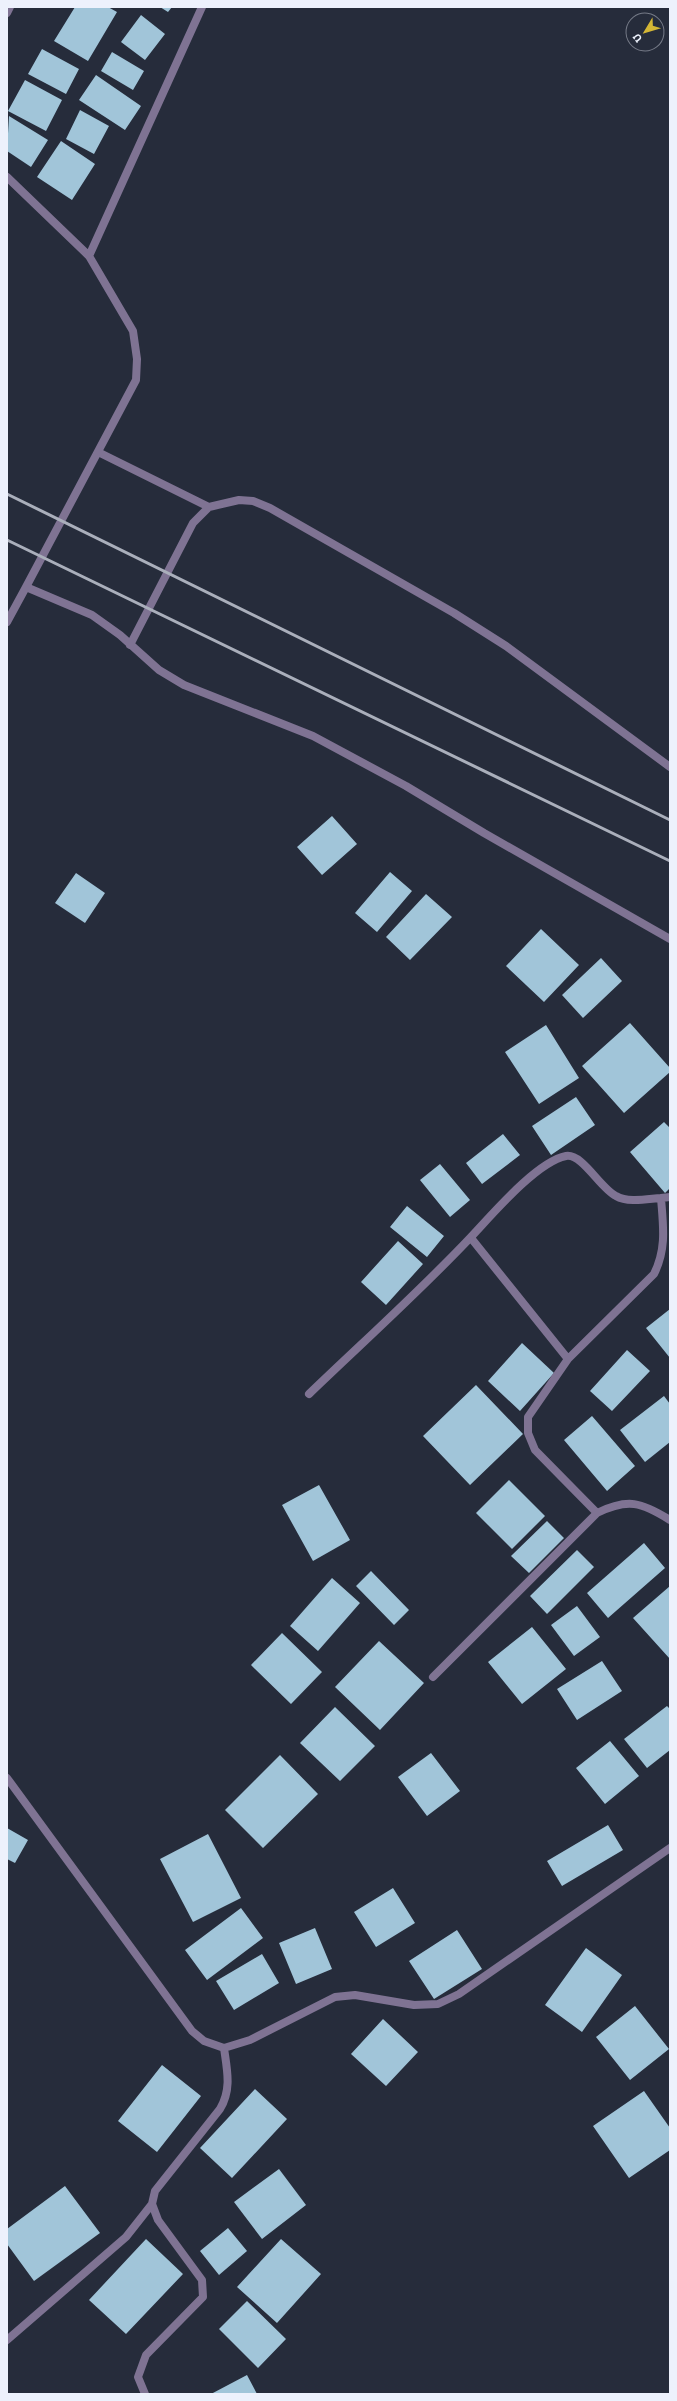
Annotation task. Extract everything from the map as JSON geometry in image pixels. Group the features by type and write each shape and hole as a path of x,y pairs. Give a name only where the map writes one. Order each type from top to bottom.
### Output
{"street":[{"path":"7,13 10,7"},
{"path":"89,256 202,7"},
{"path":"7,177 89,256 133,331 137,359 136,380 7,622"},
{"path":"98,452 209,507"},
{"path":"130,645 193,523 209,507 239,500 253,501 270,508 454,613 506,646 670,767"},
{"path":"26,587 92,615 120,635 159,670 184,685 314,736 406,786 484,833 670,939"},
{"path":"309,1394 471,1238 508,1196 552,1162 566,1156 574,1156 583,1163 602,1186 616,1196 627,1199 670,1197"},
{"path":"597,1513 535,1450 528,1434 528,1417 568,1360 654,1274 662,1259 664,1243 661,1198"},
{"path":"471,1238 568,1360"},
{"path":"433,1677 597,1513 616,1504 633,1504 649,1507 670,1520"},
{"path":"7,1778 192,2031 204,2041 224,2048 250,2040 335,1997 355,1995 414,2004 438,2004 459,1994 670,1848"},
{"path":"7,2340 126,2237 152,2204 155,2191 220,2109 227,2097 229,2083 224,2048"},
{"path":"144,2394 138,2377 146,2355 203,2297 202,2280 158,2220 152,2204"}],"building":[{"path":"75,7 108,7 117,12 88,61 54,41"},
{"path":"160,7 172,7 168,12"},
{"path":"141,15 165,34 145,60 121,42"},
{"path":"42,49 79,69 66,94 28,74"},
{"path":"112,52 144,71 133,90 101,71"},
{"path":"96,75 141,106 125,130 79,100"},
{"path":"25,80 62,100 46,131 8,111"},
{"path":"80,110 109,126 94,154 66,139"},
{"path":"9,116 48,140 31,167 7,151"},
{"path":"61,141 95,164 72,200 37,177"},
{"path":"332,816 357,844 322,875 297,847"},
{"path":"390,872 412,891 377,932 355,913"},
{"path":"76,873 105,893 85,923 55,903"},
{"path":"426,894 452,917 410,960 386,937"},
{"path":"541,929 579,965 544,1002 506,966"},
{"path":"601,958 622,981 583,1018 562,995"},
{"path":"630,1023 670,1068 670,1072 624,1113 582,1066"},
{"path":"546,1025 579,1078 539,1104 505,1052"},
{"path":"576,1097 595,1125 551,1155 532,1126"},
{"path":"664,1122 670,1128 670,1188 665,1193 630,1152"},
{"path":"503,1134 520,1155 482,1184 466,1163"},
{"path":"440,1164 470,1200 450,1217 420,1180"},
{"path":"407,1206 444,1236 427,1257 390,1227"},
{"path":"398,1241 423,1264 386,1305 361,1282"},
{"path":"670,1309 670,1358 646,1328"},
{"path":"522,1343 554,1373 520,1411 488,1381"},
{"path":"627,1350 650,1371 612,1411 590,1391"},
{"path":"476,1385 523,1434 470,1485 423,1436"},
{"path":"664,1396 670,1404 670,1442 645,1462 620,1430"},
{"path":"592,1416 635,1466 607,1491 564,1440"},
{"path":"509,1480 545,1516 512,1549 476,1513"},
{"path":"319,1485 350,1540 313,1561 282,1505"},
{"path":"547,1521 564,1538 529,1573 511,1556"},
{"path":"644,1543 665,1568 608,1618 587,1593"},
{"path":"577,1550 594,1567 547,1614 530,1596"},
{"path":"371,1571 409,1610 394,1625 356,1586"},
{"path":"332,1578 360,1603 318,1651 290,1626"},
{"path":"670,1586 670,1659 633,1618"},
{"path":"577,1606 600,1637 574,1656 551,1625"},
{"path":"532,1627 566,1669 522,1704 488,1662"},
{"path":"282,1633 322,1672 291,1704 251,1665"},
{"path":"379,1641 424,1683 380,1730 335,1687"},
{"path":"602,1661 622,1691 577,1720 557,1689"},
{"path":"667,1706 670,1709 670,1750 647,1768 624,1739"},
{"path":"335,1707 375,1746 340,1781 300,1743"},
{"path":"610,1741 639,1776 605,1804 576,1768"},
{"path":"431,1753 460,1791 427,1816 398,1777"},
{"path":"280,1755 318,1794 263,1848 225,1810"},
{"path":"608,1825 623,1850 562,1886 547,1861"},
{"path":"7,1828 28,1840 15,1863 7,1859"},
{"path":"208,1834 241,1898 193,1922 160,1859"},
{"path":"393,1888 415,1923 376,1947 354,1912"},
{"path":"241,1908 263,1938 207,1980 185,1950"},
{"path":"315,1928 332,1969 296,1984 279,1943"},
{"path":"457,1930 482,1969 434,1999 409,1961"},
{"path":"586,1948 622,1975 582,2032 545,2005"},
{"path":"262,1954 279,1983 234,2010 216,1981"},
{"path":"635,2006 669,2049 630,2080 596,2037"},
{"path":"383,2019 418,2052 386,2086 351,2054"},
{"path":"162,2065 201,2096 157,2152 118,2121"},
{"path":"255,2089 287,2119 232,2178 200,2148"},
{"path":"644,2091 670,2128 670,2150 629,2178 593,2126"},
{"path":"279,2169 306,2205 262,2239 234,2202"},
{"path":"65,2186 100,2233 34,2281 7,2244 7,2229"},
{"path":"228,2228 247,2251 219,2275 200,2251"},
{"path":"146,2239 183,2274 126,2334 89,2300"},
{"path":"281,2239 321,2274 277,2323 237,2287"},
{"path":"247,2301 286,2339 258,2368 219,2329"},
{"path":"247,2375 257,2394 211,2394"}],"railway":[{"path":"7,494 670,820"},
{"path":"7,540 670,861"}]}
